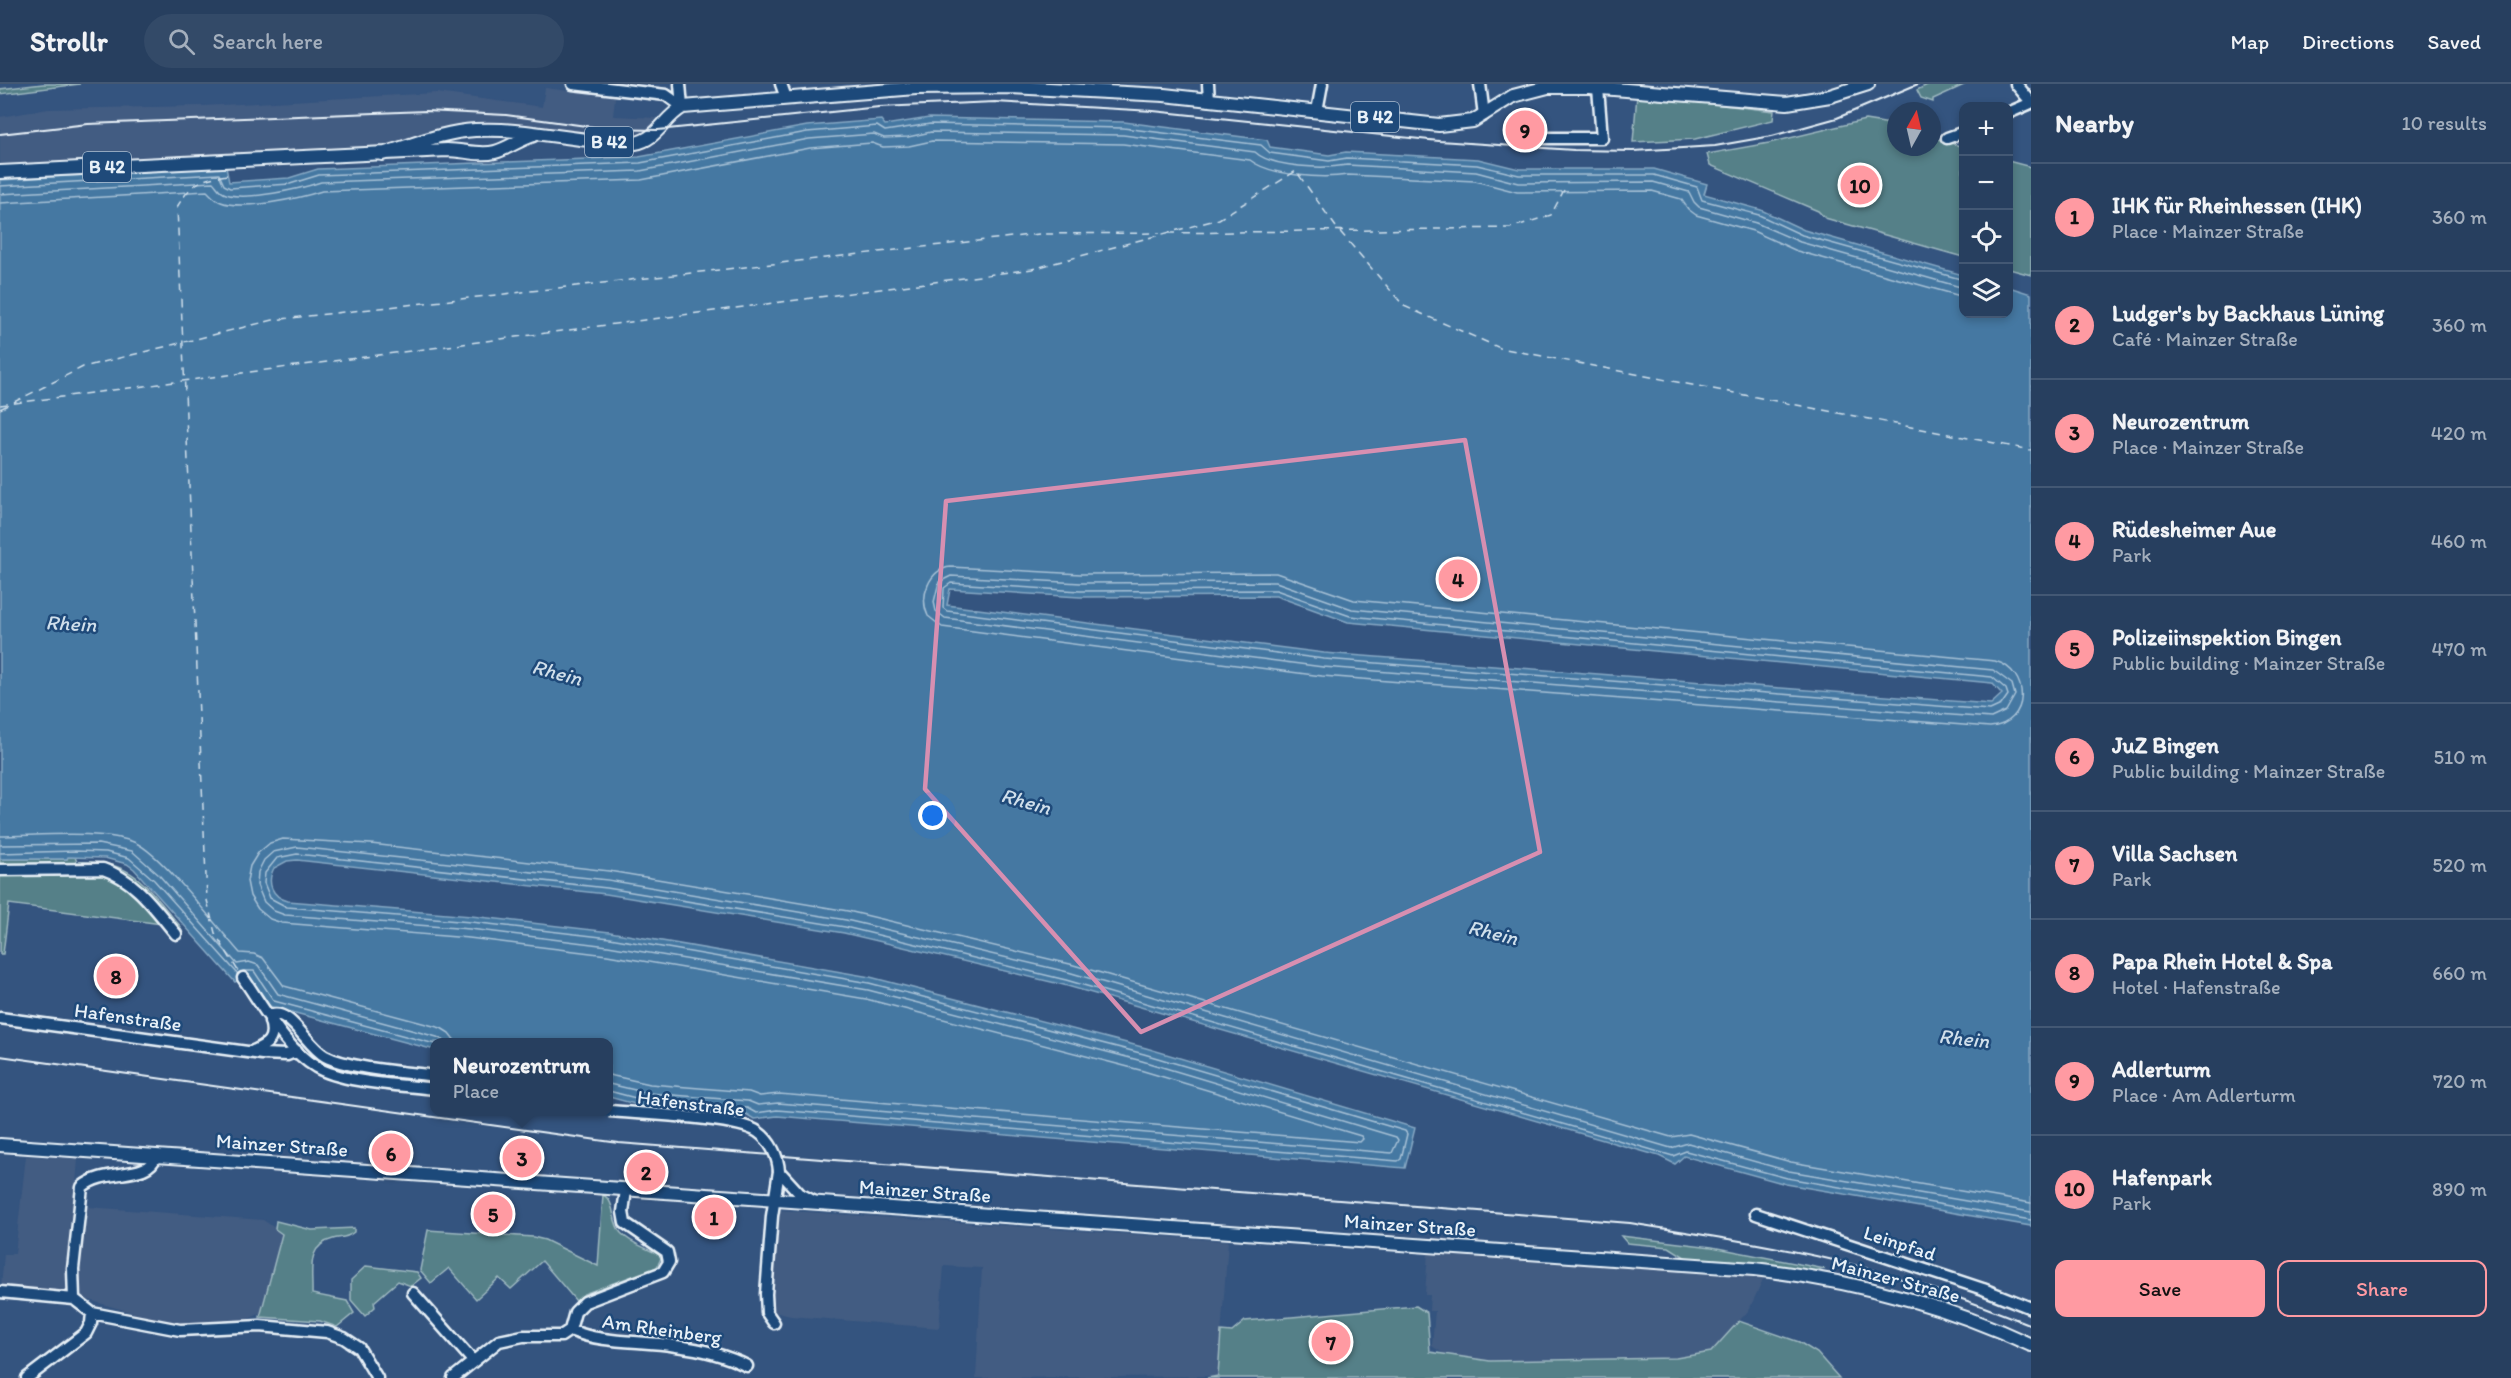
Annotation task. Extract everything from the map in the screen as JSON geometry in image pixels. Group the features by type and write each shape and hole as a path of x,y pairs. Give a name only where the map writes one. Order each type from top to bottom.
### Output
{"main road":[{"name":"B 42","path":"382,154 458,131 487,130 618,143 641,142 654,135 673,113 682,107 916,86 1094,87 1164,90 1209,100 1439,124 1465,123 1484,115 1513,96 1535,87 1622,87 1787,103 1830,96 1868,84"},
{"name":"B 42","path":"0,172 447,150 492,152 522,138 539,134"},
{"name":"Mainzer Straße","path":"0,1145 776,1202 817,1203 1772,1271 1840,1282 1918,1302 1985,1325 2031,1345"}],"street":[{"path":"573,84 666,95 682,107"},
{"path":"680,84 682,107"},
{"path":"781,84 786,98"},
{"path":"1208,84 1209,100"},
{"path":"1317,111 1322,84"},
{"path":"1480,84 1484,115"},
{"path":"2013,110 2031,102 2016,84"},
{"path":"1533,138 1602,138 1593,86"},
{"path":"1947,138 1959,134"},
{"path":"0,870 103,869 115,873 138,890 176,934"},
{"path":"243,978 269,1016 310,1064 327,1072 430,1088"},
{"path":"269,1016 275,1013 289,1017 309,1044 329,1058 344,1063 430,1075"},
{"path":"250,1052 268,1045 272,1039 274,1033 269,1016"},
{"name":"Hafenstraße","path":"0,1018 250,1052 287,1055 297,1051"},
{"name":"Hafenstraße","path":"613,1111 747,1126 768,1141 779,1163 776,1202"},
{"path":"74,1299 73,1269 82,1187 99,1176 144,1171 154,1162 156,1156"},
{"name":"Hafenstraße","path":"779,1172 800,1194 817,1203"},
{"name":"Am Rheinberg","path":"453,1378 504,1338 561,1336 570,1330 575,1312 585,1302 663,1272 669,1262 664,1248 638,1234 626,1223 623,1212 626,1190"},
{"path":"774,1323 767,1313 766,1294 772,1216 776,1202"},
{"name":"Leinpfad","path":"1756,1214 2031,1308"},
{"path":"0,1292 74,1299 92,1313 180,1330 260,1326 327,1332 344,1338 359,1348 377,1378"},
{"path":"413,1293 473,1361"},
{"path":"27,1378 86,1333 92,1323 92,1313"},
{"name":"Am Rheinberg","path":"570,1330 591,1337 676,1346 729,1357 747,1366"}],"highlighted area":[{"path":"1465,440 1540,852 1141,1032 925,789 946,501"}],"shaded area":[{"path":"545,88 615,97 613,116 655,118 655,122 637,138 627,139 501,126 378,148 0,169 0,117 49,109 203,106 437,93 542,107"},
{"path":"26,1156 78,1159 74,1206 263,1220 282,1233 261,1313 246,1320 183,1327 82,1298 1,1288 4,1254 15,1254"},
{"path":"778,1210 1228,1241 1218,1376 976,1378 982,1268 944,1266 939,1328 791,1316 770,1311"},
{"path":"1428,1252 1764,1277 1749,1310 1711,1352 1676,1358 1490,1361 1444,1354 1432,1346 1435,1311 1429,1311 1430,1295 1425,1295"}],"green space":[{"path":"43,84 80,84 0,94 0,89"},
{"path":"1929,84 1966,84 1933,99 1933,102 1921,98 1917,90"},
{"path":"1637,95 1774,111 1773,120 1695,139 1633,142"},
{"path":"1865,120 1887,124 1887,156 1941,156 1941,140 1959,146 1959,256 1825,218 1818,211 1710,165 1707,154 1769,143"},
{"path":"2013,162 2031,167 2031,275 2013,270"},
{"path":"75,857 77,862 113,865 126,871 148,889 181,927 176,934 162,924 9,904 3,954 0,954 0,859 67,859"},
{"path":"603,1195 610,1202 621,1233 634,1243 659,1255 661,1258 657,1267 584,1294 576,1301 542,1261 511,1289 499,1278 476,1299 449,1268 431,1283 420,1270 428,1230 533,1237 545,1240 598,1266"},
{"path":"276,1221 312,1230 354,1228 354,1232 349,1235 324,1242 318,1247 312,1261 312,1294 347,1301 354,1313 337,1327 320,1321 260,1317 282,1234 275,1229"},
{"path":"1621,1236 1712,1247 1825,1269 1812,1271 1688,1259 1669,1247 1627,1243"},
{"path":"366,1266 417,1272 421,1278 411,1286 398,1281 374,1302 375,1307 365,1316 351,1300 351,1280"},
{"path":"1416,1306 1427,1313 1430,1352 1490,1361 1676,1358 1711,1352 1739,1321 1799,1342 1817,1353 1839,1378 1207,1378 1218,1376 1221,1331 1232,1332 1245,1321"}],"water":[{"name":"Rhein","path":"929,118 1124,122 1267,140 1270,147 1329,155 1346,152 1478,159 1519,169 1654,169 1707,184 1704,194 1761,210 1804,230 1959,274 1959,318 2013,318 2013,288 2031,294 2031,1226 1786,1184 1684,1156 1675,1164 1659,1156 1064,985 844,933 606,894 297,860 287,861 274,868 271,879 272,889 282,899 288,901 471,916 610,932 870,977 1146,1048 1415,1128 1405,1168 777,1116 754,1119 746,1114 646,1107 613,1098 613,1038 430,1038 430,1049 269,1006 249,975 235,982 127,864 105,858 0,859 0,180 226,167 229,182 289,178 318,169 639,157 807,126 881,120 885,125","holes":["950,589 1080,597 1276,596 1348,622 1992,683 2002,694 1991,704 1324,653 947,605"]}],"ferry route":[{"path":"0,405 1032,269 1219,219 1296,171 1336,227 1404,306 1500,348 2031,450"},
{"path":"227,175 209,178 192,187 177,207 207,900 215,933 240,974"},
{"path":"1168,233 1510,228 1551,215 1564,190"},
{"path":"14,402 83,367 273,320 1039,234 1160,233"},
{"path":"0,409 10,404"}],"railway":[{"path":"0,134 88,124 426,111 506,115 608,129 658,130 879,107 995,102 1153,111 1439,141 1574,150 1633,151 1715,146 1772,136 1837,118 1918,84"},
{"path":"0,1056 619,1143 1630,1223 1770,1247 1854,1265 1943,1292 2031,1325"}],"place":[{"name":"Adlerturm","path":"1525,130"},
{"name":"Hafenpark","path":"1860,185"},
{"name":"Rüdesheimer Aue","path":"1458,579"},
{"name":"Papa Rhein Hotel & Spa","path":"116,976"},
{"name":"JuZ Bingen","path":"391,1153"},
{"name":"Neurozentrum","path":"522,1158"},
{"name":"Ludger's by Backhaus Lüning","path":"646,1172"},
{"name":"Polizeiinspektion Bingen","path":"493,1214"},
{"name":"IHK für Rheinhessen (IHK)","path":"714,1217"},
{"name":"Villa Sachsen","path":"1331,1342"}]}
